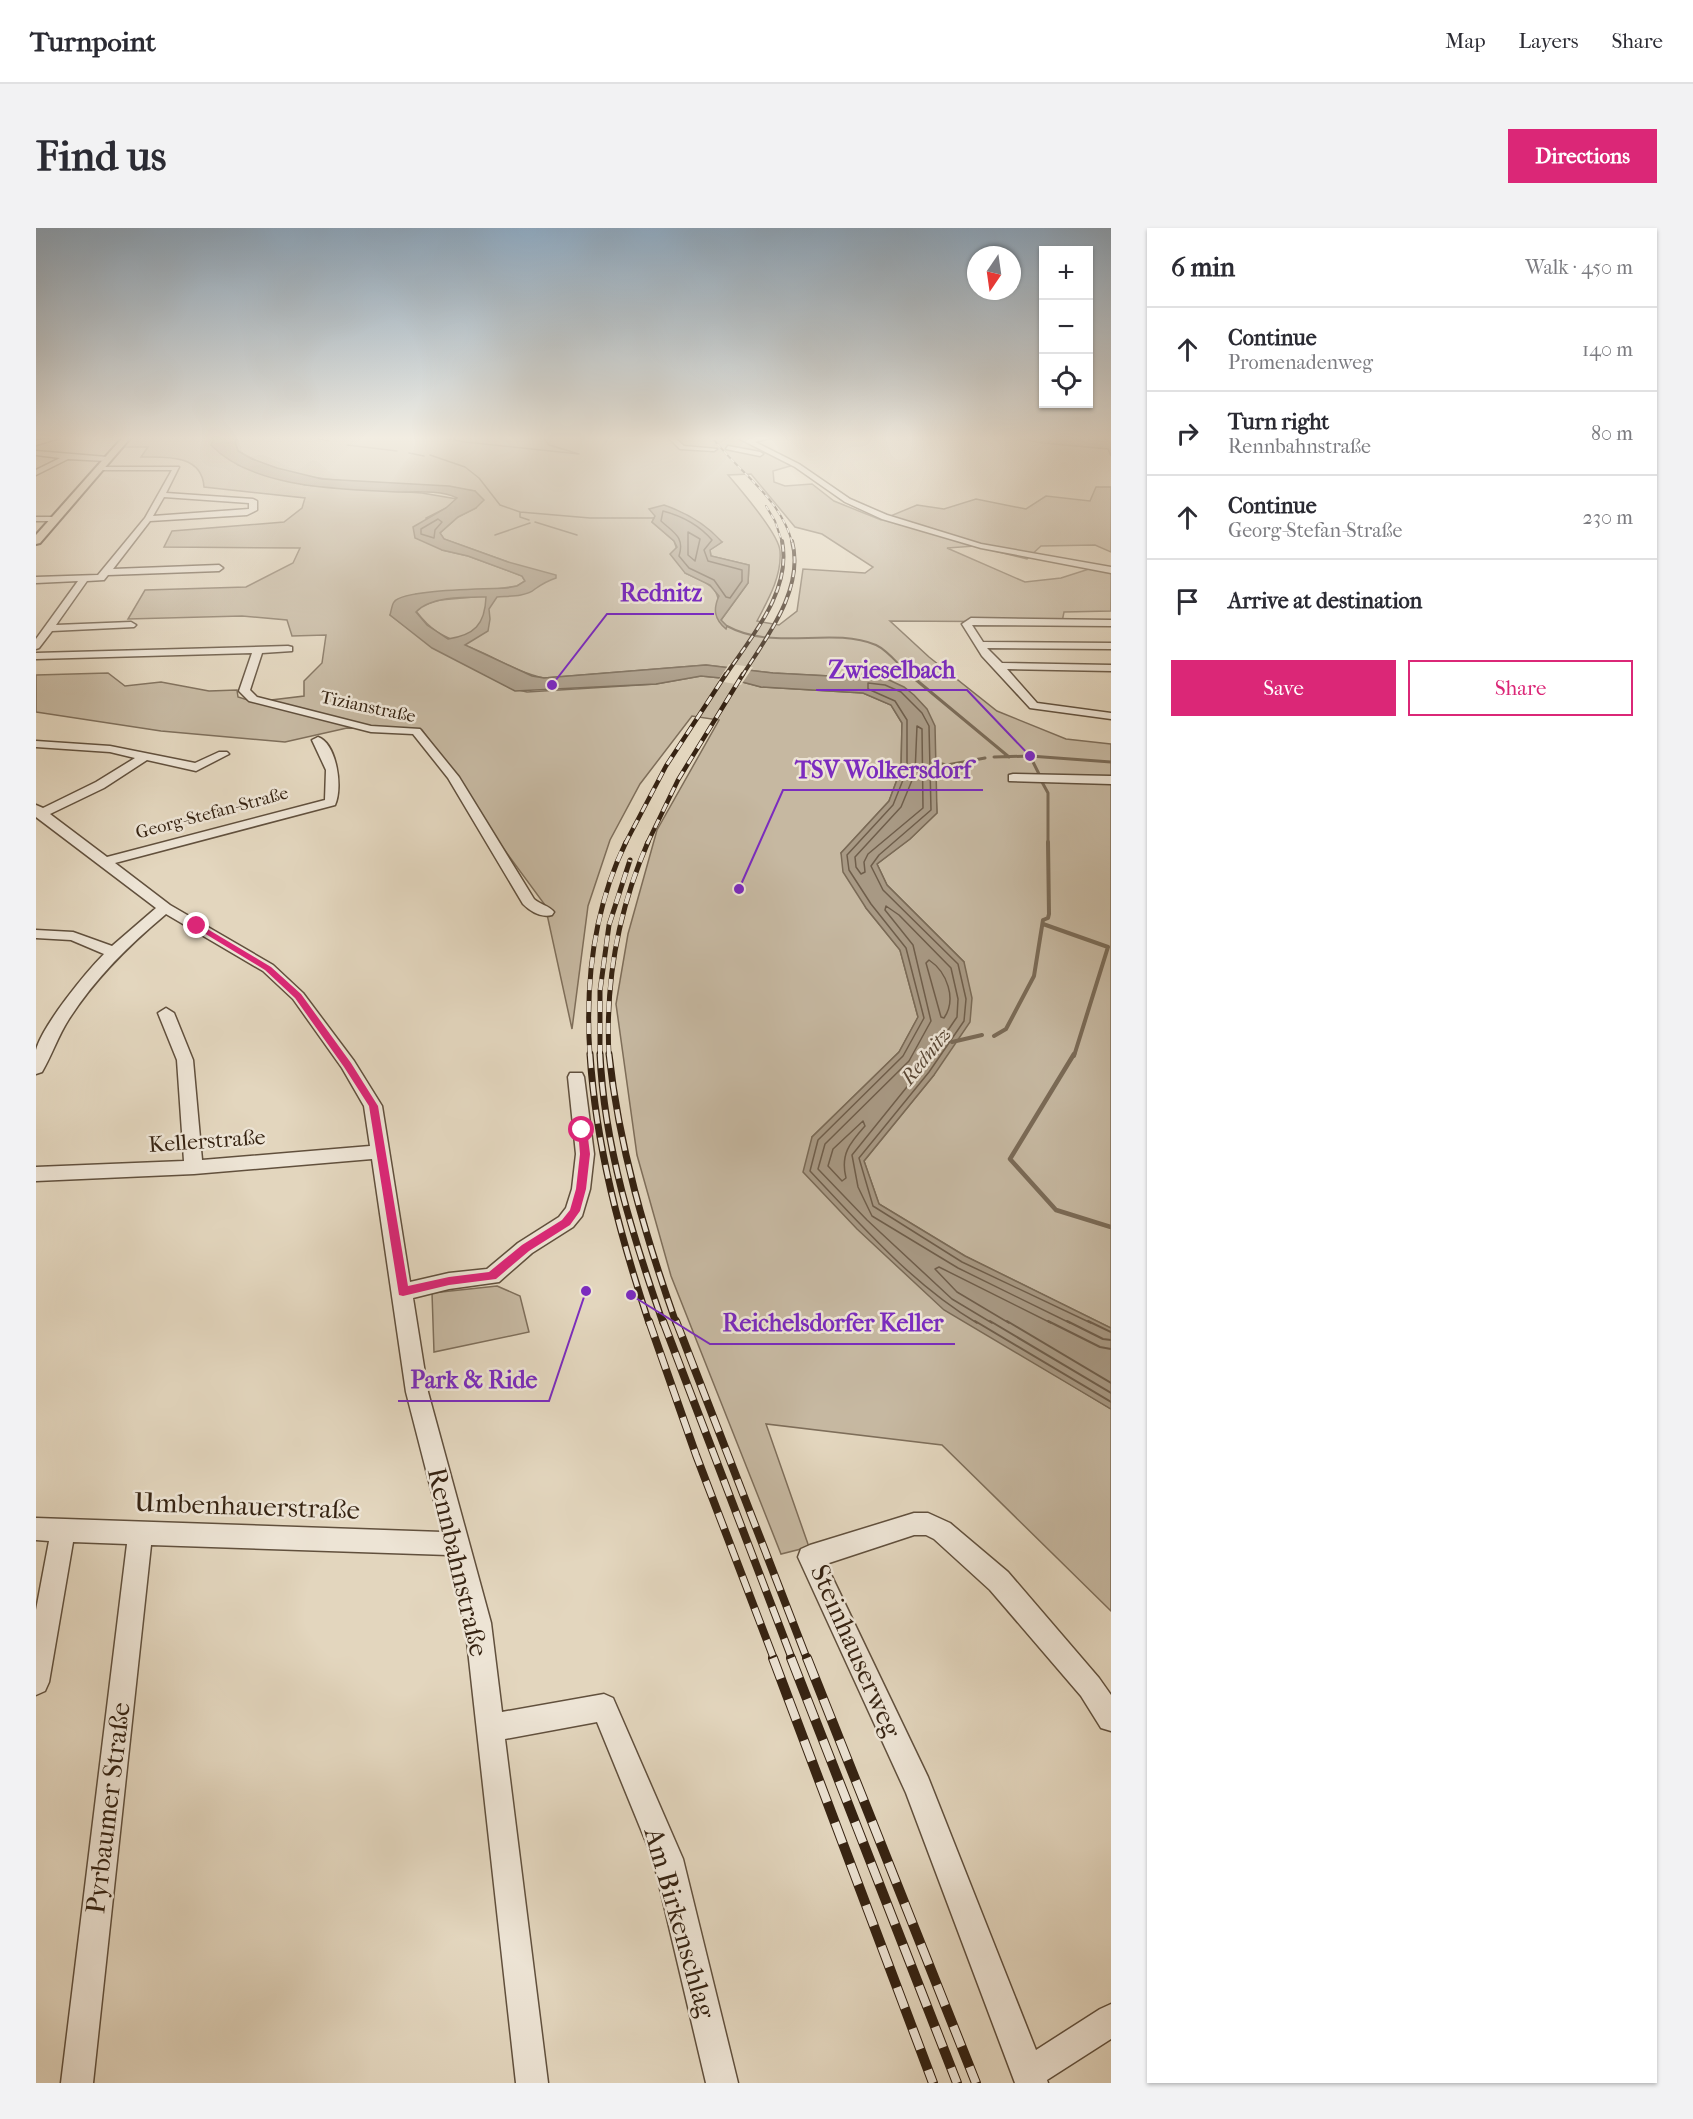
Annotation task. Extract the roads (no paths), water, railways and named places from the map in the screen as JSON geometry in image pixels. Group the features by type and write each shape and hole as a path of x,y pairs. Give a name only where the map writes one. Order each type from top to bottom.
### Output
{"main road":[{"path":"36,541 52,523"}],"street":[{"path":"36,580 101,578 145,523"},
{"path":"902,523 997,549 1111,570"},
{"path":"106,572 219,568"},
{"path":"36,646 83,580"},
{"path":"1111,623 968,622 986,654 1035,706 1043,709 1111,716"},
{"path":"49,628 131,625"},
{"path":"982,645 1111,646"},
{"path":"36,656 288,649"},
{"name":"Tizianstraße","path":"258,651 244,691 253,699 371,729 416,731 453,777 528,901 534,907 547,912"},
{"path":"999,666 1111,668"},
{"name":"Georg-Stefan-Straße","path":"103,862 331,802 335,780 332,764 318,740"},
{"path":"36,744 111,749 196,767 223,754"},
{"path":"146,756 99,785 38,812 165,908 268,968 298,996 348,1065 373,1106 380,1152"},
{"path":"1014,778 1111,780"},
{"path":"36,1068 47,1042 66,1009 113,952 165,908"},
{"path":"36,934 74,936 113,952"},
{"path":"166,1013 185,1060 194,1167"},
{"path":"403,1292 449,1281 492,1276 525,1248 566,1222 575,1211 581,1189 585,1154 576,1077"},
{"name":"Kellerstraße","path":"36,1174 194,1167 380,1152"},
{"name":"Rennbahnstraße","path":"380,1152 417,1392 478,1623 532,2083"},
{"name":"Steinhauserweg","path":"1111,1718 1090,1687 999,1581 942,1531 928,1524 914,1524 810,1557 918,1787 1030,2079 1111,2020"},
{"name":"Umbenhauerstraße","path":"36,1529 457,1544"},
{"path":"36,1682 63,1529"},
{"name":"Pyrbaumer Straße","path":"77,2083 140,1532"},
{"name":"Am Birkenschlag","path":"490,1728 604,1707 668,1859 722,2083"}],"water":[{"path":"421,523 452,523 440,533 444,539 508,562 556,575 556,578 531,592 517,596 497,597 489,609 488,631 465,645 532,676 544,678 706,665 773,673 887,679 904,687 927,709 935,726 937,813 910,839 877,864 887,885 964,962 972,998 970,1022 934,1075 864,1161 879,1204 965,1256 1111,1328 1111,1409 944,1310 857,1229 803,1172 812,1137 899,1052 918,1017 900,950 866,908 843,872 841,853 889,801 901,769 902,723 891,705 863,693 761,687 731,679 701,676 656,684 515,691 432,648 390,615 394,602 412,594 507,588 525,581 522,576 468,556 442,550 415,538 413,527","holes":["486,597 483,615 471,631 465,635 448,639 427,625 416,612 439,600"]},
{"path":"653,523 699,523 722,542 710,550 711,556 749,565 748,583 721,620 727,626 726,629 716,614 719,596 710,585 685,573 670,554 677,547 674,541"}],"waterway":[{"path":"495,535 530,523"},
{"path":"537,523 577,535"},
{"path":"727,626 745,634 764,637 858,640 881,648 909,674"},
{"path":"909,674 1009,757"},
{"path":"1009,757 1030,756"},
{"path":"1030,756 1111,762"},
{"path":"1030,756 1040,776"},
{"path":"994,757 1009,757"},
{"path":"932,762 947,765 985,758"},
{"path":"1042,782 1048,793 1048,842"},
{"path":"994,1036 1006,1029 1034,976 1043,920 1048,918 1049,914 1048,842"},
{"path":"1043,924 1108,947 1074,1056"},
{"path":"952,1042 982,1035"},
{"path":"1074,1054 1010,1159 1056,1210 1111,1227"}],"railway":[{"path":"776,523 782,542"},
{"path":"784,523 792,542"},
{"path":"725,676 767,613 775,595 781,578 782,541"},
{"path":"742,676 772,629 788,595 795,559 792,541"},
{"path":"626,843 666,766 726,674"},
{"path":"647,844 678,780 743,674"},
{"path":"609,1056 609,1001 616,947 621,920 648,842"},
{"path":"590,1056 589,1001 594,947 606,893 626,843"},
{"path":"600,1054 600,991 609,925 630,860"},
{"path":"590,1054 598,1123 611,1190 628,1257 649,1323"},
{"path":"600,1054 607,1123 614,1157 641,1258 663,1323"},
{"path":"609,1054 626,1157 654,1257 676,1323"},
{"path":"649,1321 696,1455 774,1659"},
{"path":"663,1321 792,1659"},
{"path":"676,1321 807,1659"},
{"path":"773,1658 933,2083"},
{"path":"791,1658 957,2083"},
{"path":"807,1658 976,2083"}],"place":[{"name":"Rednitz","path":"552,685"},
{"name":"Zwieselbach","path":"1030,756"},
{"name":"TSV Wolkersdorf","path":"739,889"},
{"name":"Park & Ride","path":"586,1291"},
{"name":"Reichelsdorfer Keller","path":"631,1295"}]}
